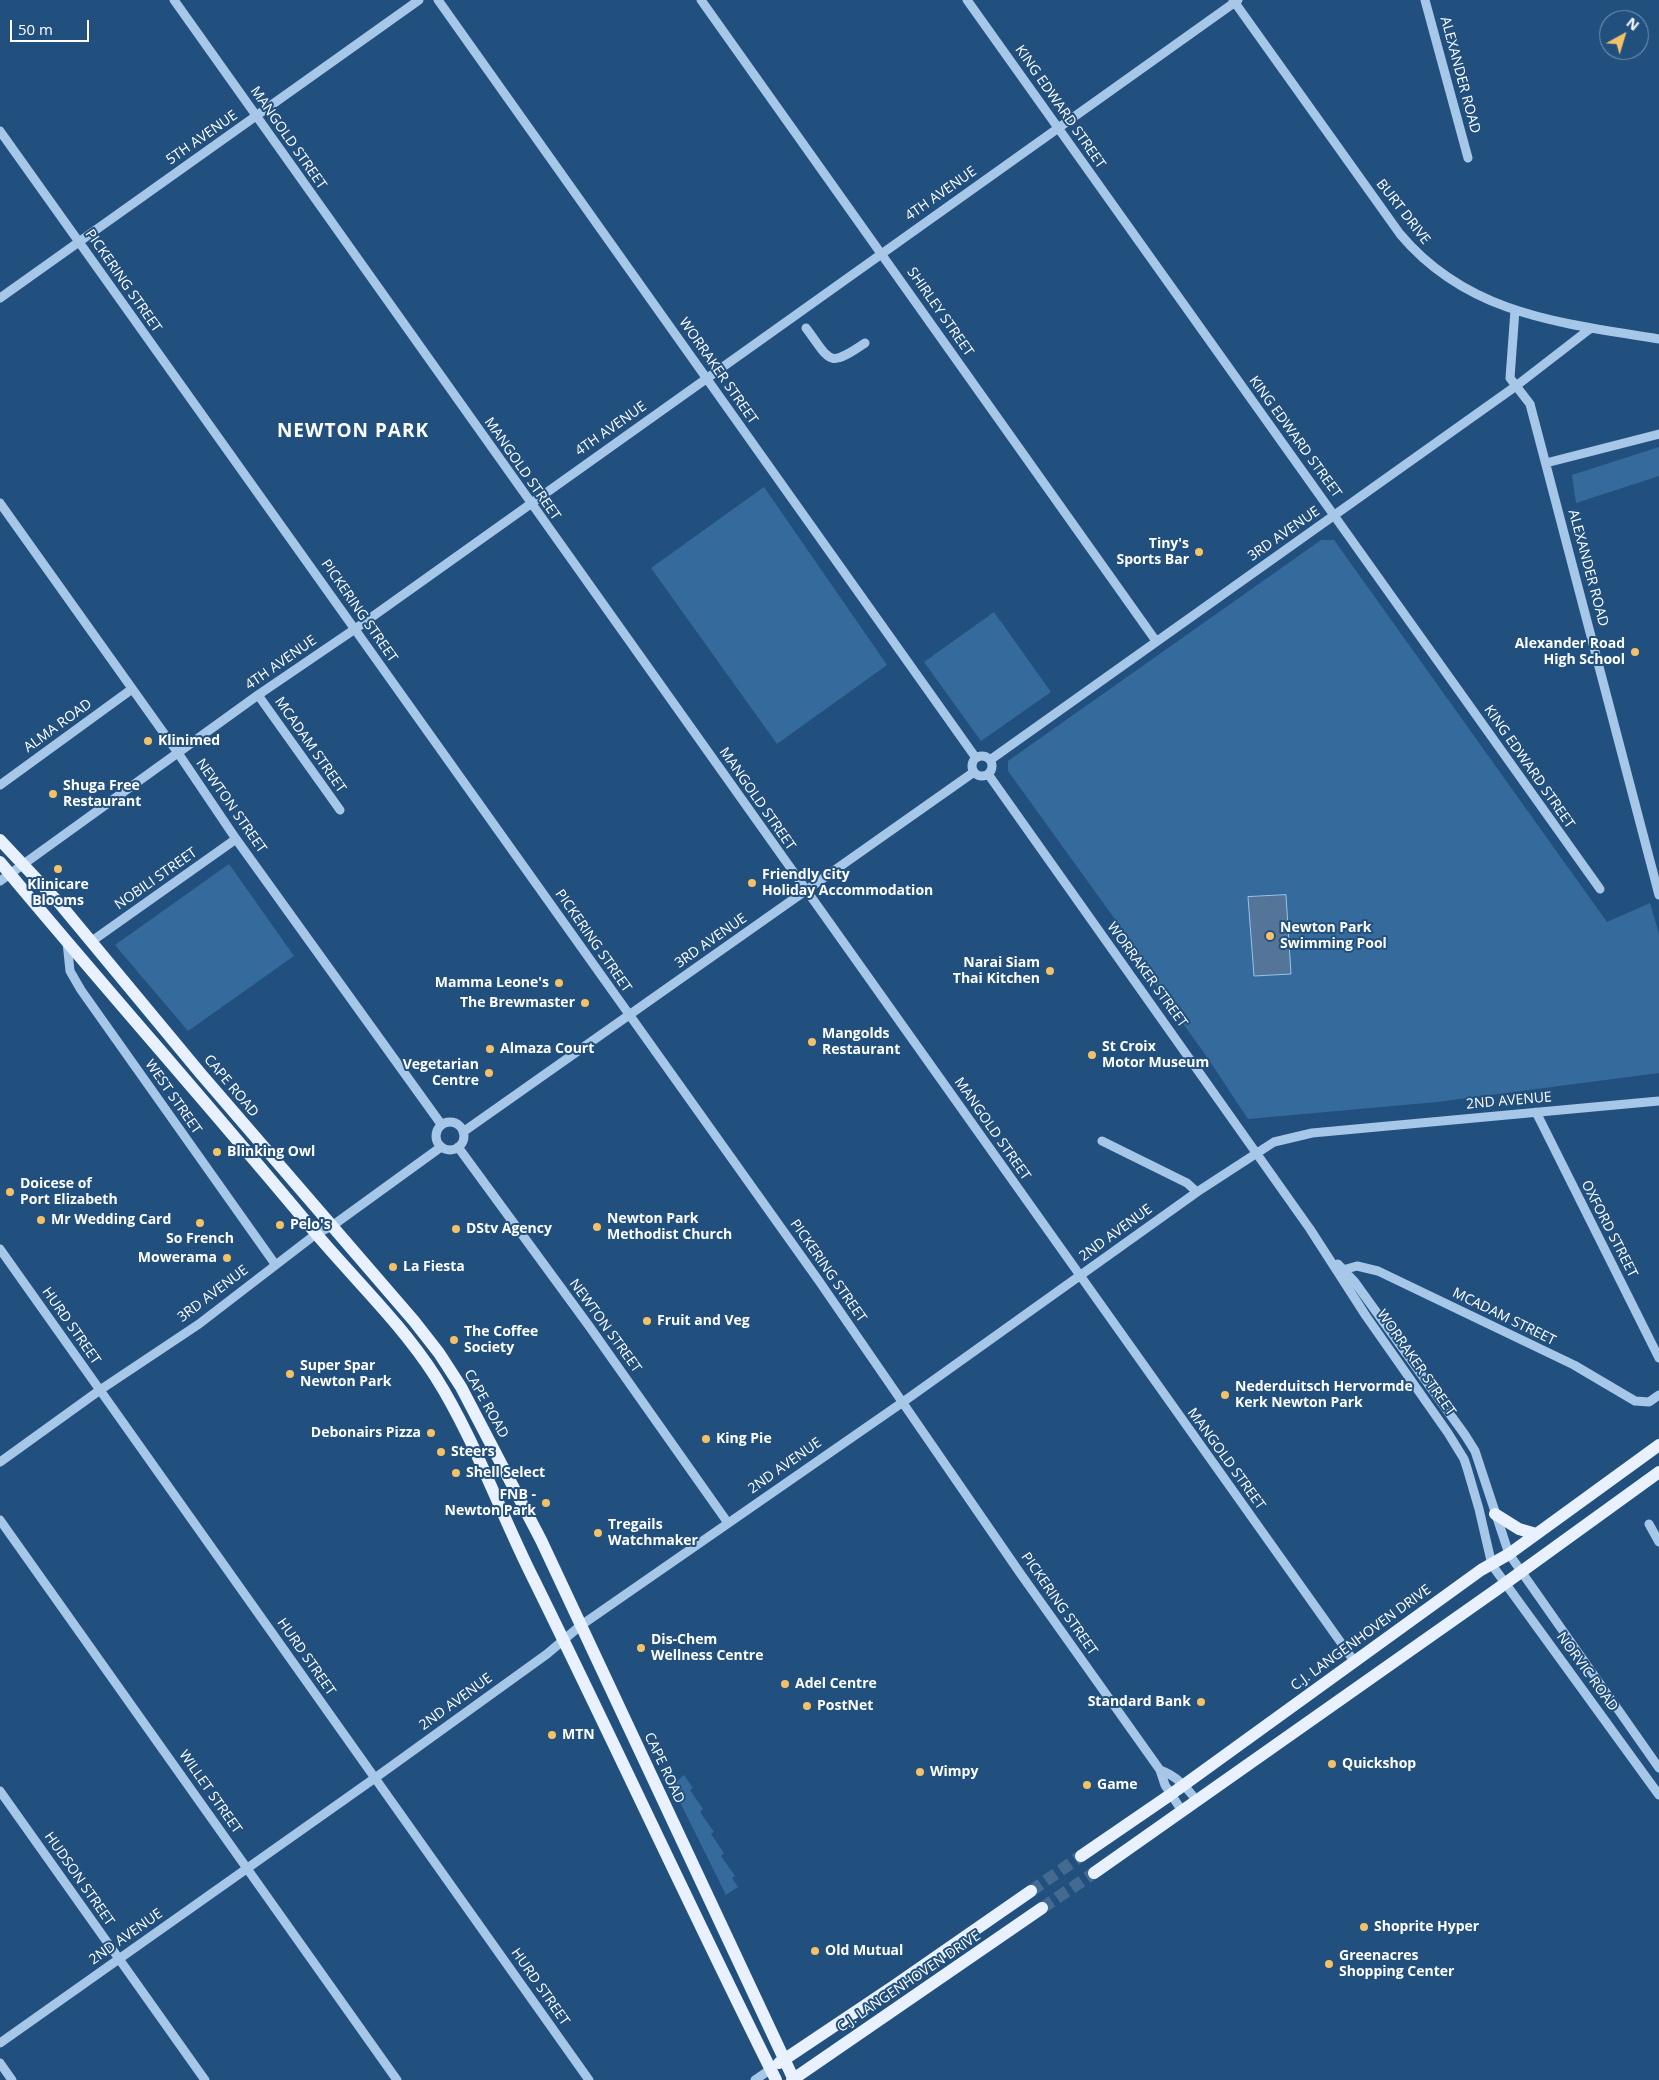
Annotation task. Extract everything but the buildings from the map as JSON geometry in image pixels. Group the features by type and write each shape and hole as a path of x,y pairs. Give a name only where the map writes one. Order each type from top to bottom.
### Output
{"main road":[{"name":"CAPE ROAD","path":"0,840 24,864 92,942 201,1074 414,1321 462,1387 541,1540 793,2080"},
{"path":"0,862 5,877 66,939 406,1338 435,1376 452,1406 533,1578 774,2074"},
{"name":"C.J. LANGENHOVEN DRIVE","path":"1081,1856 1170,1795 1481,1570 1509,1554 1659,1445"},
{"path":"1094,1873 1659,1472"},
{"path":"1495,1514 1519,1529 1536,1534"},
{"name":"C.J. LANGENHOVEN DRIVE","path":"774,2074 784,2059 894,1986 1031,1891"},
{"name":"C.J. LANGENHOVEN DRIVE","path":"793,2080 1042,1908"}],"street":[{"name":"MANGOLD STREET","path":"174,0 1354,1661"},
{"name":"5TH AVENUE","path":"0,298 419,0"},
{"name":"WORRAKER STREET","path":"438,0 976,758"},
{"name":"SHIRLEY STREET","path":"701,0 1156,641"},
{"name":"KING EDWARD STREET","path":"967,0 1600,889"},
{"name":"ALEXANDER ROAD","path":"1425,0 1468,158"},
{"name":"4TH AVENUE","path":"5,877 258,695 354,629 1236,1"},
{"name":"BURT DRIVE","path":"1236,1 1400,234 1411,248 1447,278 1490,301 1514,310 1591,328 1659,339"},
{"name":"PICKERING STREET","path":"0,131 903,1402 1020,1573 1160,1770 1164,1785 1182,1811"},
{"name":"ALEXANDER ROAD","path":"1514,310 1510,378 1527,397 1530,404 1659,895"},
{"path":"806,328 825,353 837,360 865,344"},
{"name":"3RD AVENUE","path":"990,760 1516,386 1591,328"},
{"path":"1546,463 1659,434"},
{"name":"NEWTON STREET","path":"0,503 178,753 236,839 441,1124"},
{"name":"ALMA ROAD","path":"0,785 132,689"},
{"name":"MCADAM STREET","path":"258,695 340,810"},
{"path":"984,756 990,760 992,769 988,774 983,776 974,772 972,765 976,758 984,756"},
{"name":"3RD AVENUE","path":"463,1132 974,772"},
{"name":"WORRAKER STREET","path":"988,774 1319,1241 1341,1270 1360,1289 1474,1451 1509,1554"},
{"name":"NOBILI STREET","path":"92,942 236,839"},
{"name":"WEST STREET","path":"66,939 71,972 110,1031 275,1264"},
{"name":"2ND AVENUE","path":"0,2043 375,1778 564,1640 580,1626 903,1402 1197,1192 1274,1142 1312,1132 1659,1102"},
{"name":"OXFORD STREET","path":"1536,1112 1659,1358"},
{"path":"447,1121 454,1122 460,1126 463,1132 463,1140 458,1148 452,1150 441,1147 435,1135 441,1124 447,1121"},
{"path":"1102,1141 1187,1183 1197,1192"},
{"name":"3RD AVENUE","path":"0,1462 100,1390 198,1324 316,1234 332,1226 441,1147"},
{"name":"NEWTON STREET","path":"458,1148 594,1334 728,1523"},
{"name":"HURD STREET","path":"0,1249 590,2080"},
{"name":"MCADAM STREET","path":"1341,1270 1357,1266 1378,1271 1574,1365 1635,1401 1645,1402 1657,1397"},
{"name":"WORRAKER STREET","path":"1341,1270 1366,1316 1464,1459 1479,1509 1492,1565"},
{"name":"WILLET STREET","path":"0,1520 397,2080"},
{"path":"1649,1524 1659,1542"},
{"name":"NORVIC ROAD","path":"1509,1554 1659,1768"},
{"name":"NORVIC ROAD","path":"1492,1565 1659,1795"},
{"name":"PICKERING STREET","path":"1160,1770 1169,1773 1184,1784 1197,1801"},
{"name":"HUDSON STREET","path":"0,1791 205,2080"},
{"path":"0,2063 12,2080"},
{"path":"754,2080 774,2074"}],"shaded area":[{"path":"1659,447 1659,476 1576,503 1572,475"},
{"path":"764,487 887,665 777,744 651,568"},
{"path":"1321,540 1334,540 1607,922 1650,903 1659,934 1659,1073 1437,1102 1248,1119 1209,1060 1118,932 1122,929 1008,771 1008,761"},
{"path":"994,612 1051,692 981,741 924,662"},
{"path":"229,864 294,956 188,1031 115,945"},
{"name":"Newton Park Swimming Pool","path":"1286,895 1291,974 1254,976 1248,897"},
{"path":"684,1775 693,1788 690,1790 703,1809 700,1812 714,1832 711,1834 724,1853 721,1856 735,1876 732,1878 738,1887 726,1895 672,1786"}],"tunnel":[{"path":"1031,1891 1081,1856"},
{"path":"1042,1908 1094,1873"}],"place":[{"name":"Tiny's Sports Bar","path":"1199,552"},
{"name":"Alexander Road High School","path":"1635,652"},
{"name":"Klinimed","path":"148,741"},
{"name":"Shuga Free Restaurant","path":"53,794"},
{"name":"Klinicare Blooms","path":"58,869"},
{"name":"Friendly City Holiday Accommodation","path":"752,883"},
{"name":"Newton Park Swimming Pool","path":"1270,936"},
{"name":"Narai Siam Thai Kitchen","path":"1050,971"},
{"name":"Mamma Leone's","path":"559,983"},
{"name":"The Brewmaster","path":"585,1003"},
{"name":"Mangolds Restaurant","path":"812,1042"},
{"name":"Almaza Court","path":"490,1049"},
{"name":"St Croix Motor Museum","path":"1092,1055"},
{"name":"Vegetarian Centre","path":"489,1073"},
{"name":"Blinking Owl","path":"217,1152"},
{"name":"Doicese of Port Elizabeth","path":"10,1192"},
{"name":"Mr Wedding Card","path":"41,1220"},
{"name":"So French","path":"200,1223"},
{"name":"Pelo's","path":"280,1225"},
{"name":"Newton Park Methodist Church","path":"597,1227"},
{"name":"DStv Agency","path":"456,1229"},
{"name":"Mowerama","path":"227,1258"},
{"name":"La Fiesta","path":"393,1267"},
{"name":"Fruit and Veg","path":"647,1321"},
{"name":"The Coffee Society","path":"454,1340"},
{"name":"Super Spar Newton Park","path":"290,1374"},
{"name":"Nederduitsch Hervormde Kerk Newton Park","path":"1225,1395"},
{"name":"Debonairs Pizza","path":"431,1433"},
{"name":"King Pie","path":"706,1439"},
{"name":"Steers","path":"441,1452"},
{"name":"Shell Select","path":"456,1473"},
{"name":"FNB - Newton Park","path":"546,1503"},
{"name":"Tregails Watchmaker","path":"598,1533"},
{"name":"Dis-Chem Wellness Centre","path":"641,1648"},
{"name":"Adel Centre","path":"785,1684"},
{"name":"Standard Bank","path":"1201,1702"},
{"name":"PostNet","path":"807,1706"},
{"name":"MTN","path":"552,1735"},
{"name":"Quickshop","path":"1332,1764"},
{"name":"Wimpy","path":"920,1772"},
{"name":"Game","path":"1087,1785"},
{"name":"Shoprite Hyper","path":"1364,1927"},
{"name":"Old Mutual","path":"815,1951"},
{"name":"Greenacres Shopping Center","path":"1329,1964"}],"district":[{"name":"NEWTON PARK","path":"353,432"}]}
